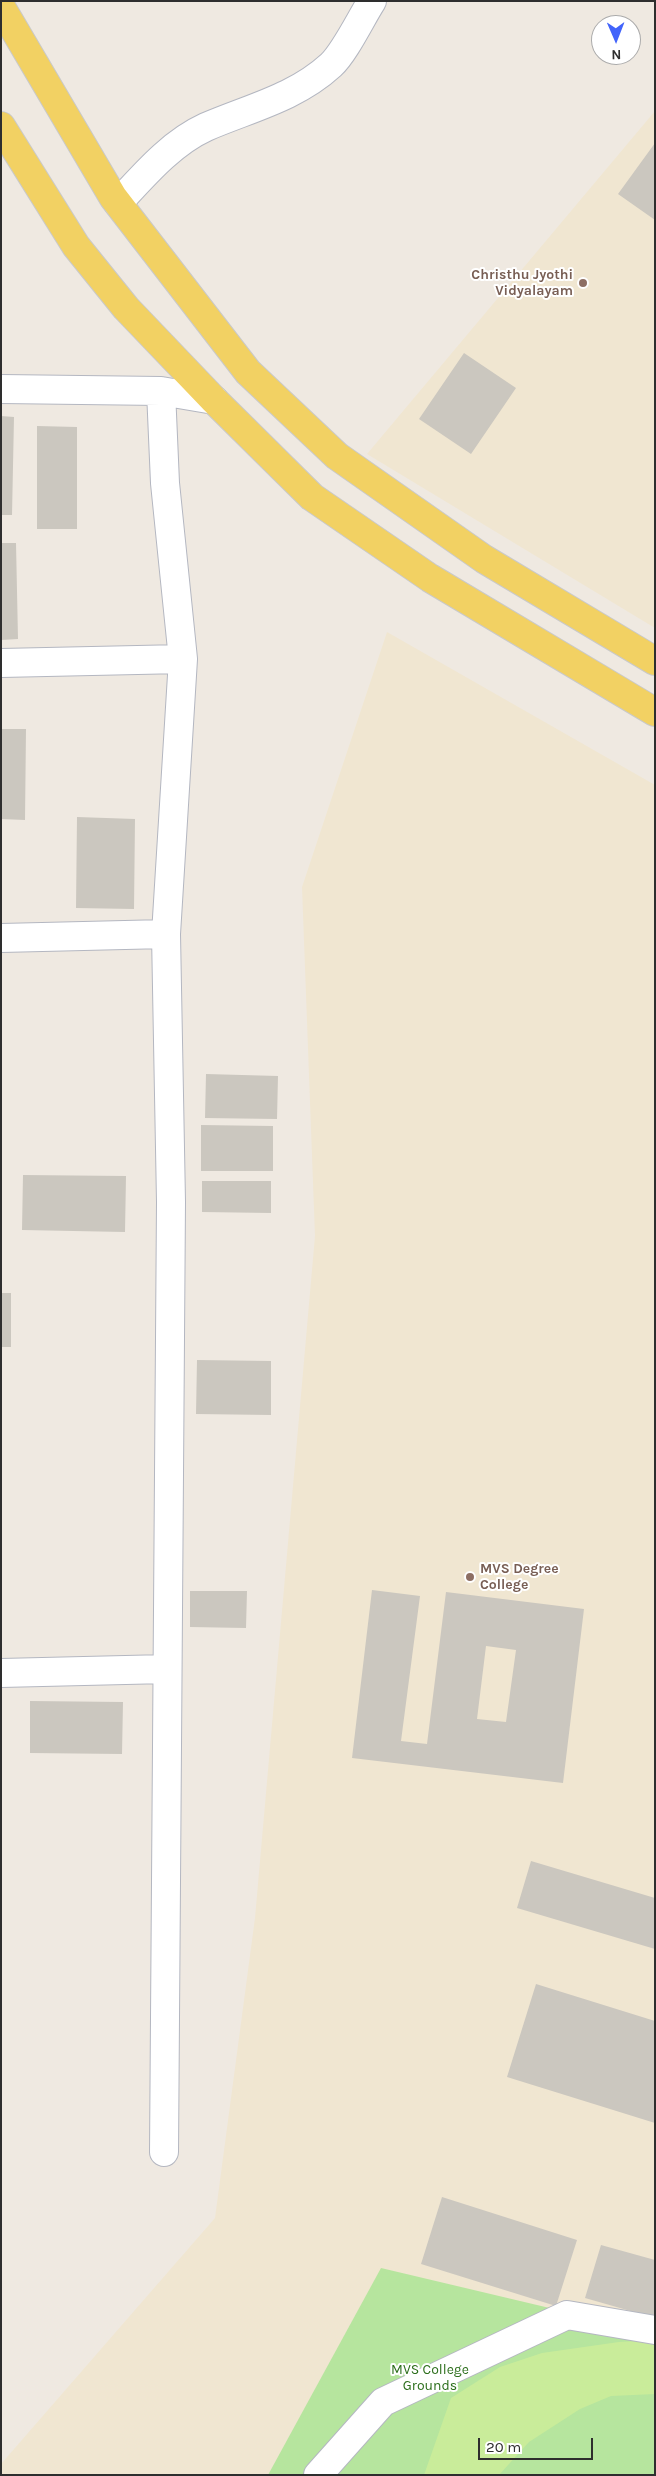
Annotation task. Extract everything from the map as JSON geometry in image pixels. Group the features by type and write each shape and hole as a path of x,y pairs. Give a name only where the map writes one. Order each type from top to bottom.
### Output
{"main road":[{"path":"1,7 118,203 248,372 337,456 484,558 655,661"},
{"path":"1,126 76,246 126,308 214,400 312,497 430,578 655,712"}],"street":[{"path":"118,203 164,155 204,128 267,104 308,84 333,63 372,1"},
{"path":"1,389 161,391 214,400"},
{"path":"161,391 165,483 183,659 166,934 171,1202 164,2152"},
{"path":"1,663 183,659"},
{"path":"1,938 166,934"},
{"path":"1,1674 167,1669"},
{"path":"318,2475 383,2402 567,2314 655,2330"}],"shaded area":[{"name":"Christhu Jyothi Vidyalayam","path":"655,111 655,628 367,454"},
{"name":"MVS Degree College","path":"387,632 655,785 655,2475 1,2475 1,2464 215,2218 255,1918 315,1236 302,887"}],"green space":[{"name":"MVS College Grounds","path":"381,2268 655,2333 655,2475 268,2475"},
{"path":"655,2340 655,2394 611,2396 580,2409 529,2442 499,2475 424,2475 451,2398 500,2367 542,2353 619,2342"}],"building":[{"path":"655,143 655,220 618,194"},
{"path":"464,353 516,388 471,454 419,419"},
{"path":"1,416 14,417 12,515 1,515"},
{"path":"37,426 77,427 77,529 37,529"},
{"path":"1,543 16,543 18,639 1,640"},
{"path":"1,729 26,729 25,820 1,819"},
{"path":"77,817 135,819 134,909 76,908"},
{"path":"206,1074 278,1076 277,1119 205,1118"},
{"path":"201,1125 273,1126 273,1171 201,1171"},
{"path":"23,1175 126,1176 125,1232 22,1230"},
{"path":"202,1181 271,1181 271,1213 202,1212"},
{"path":"1,1293 11,1293 11,1347 1,1347"},
{"path":"197,1360 271,1361 271,1415 196,1414"},
{"path":"372,1590 420,1596 401,1741 427,1744 446,1592 584,1609 563,1783 352,1758","holes":["486,1646 516,1650 506,1722 477,1719"]},
{"path":"190,1591 247,1591 246,1628 190,1627"},
{"path":"30,1701 123,1702 122,1754 30,1753"},
{"path":"531,1861 655,1898 655,1949 517,1908"},
{"path":"536,1984 655,2021 655,2123 507,2077"},
{"path":"442,2197 577,2240 556,2306 421,2264"},
{"path":"601,2245 655,2260 655,2318 585,2298"}],"place":[{"name":"Christhu Jyothi Vidyalayam","path":"583,283"},
{"name":"MVS Degree College","path":"470,1577"}]}
